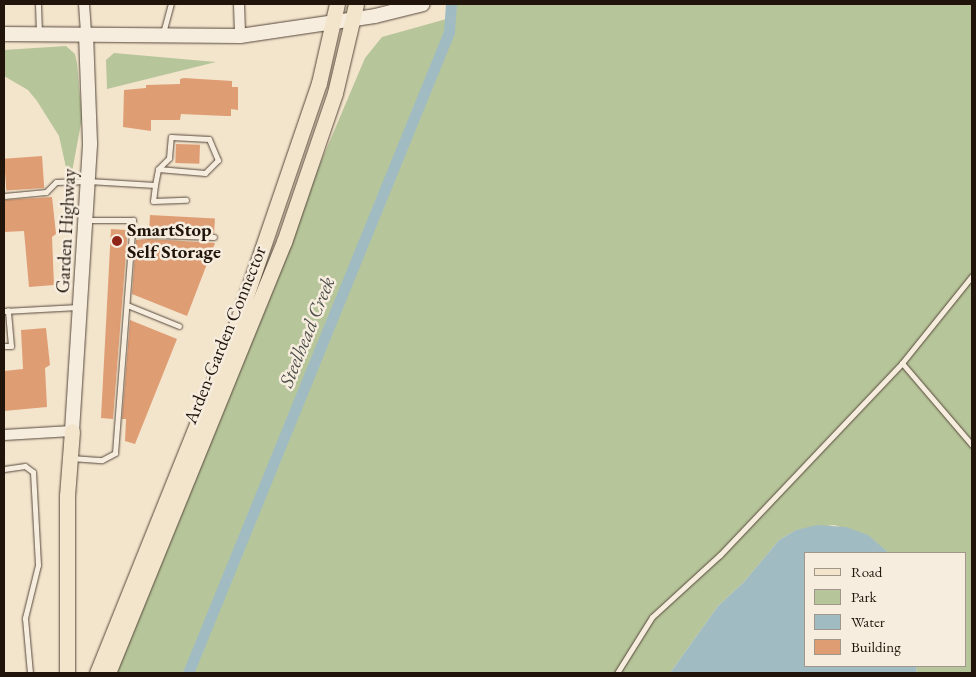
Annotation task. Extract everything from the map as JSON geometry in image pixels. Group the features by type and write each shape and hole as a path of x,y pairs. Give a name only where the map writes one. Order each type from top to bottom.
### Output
{"main road":[{"name":"Arden-Garden Connector","path":"97,673 232,337 315,96 334,23 337,4"},
{"name":"Arden-Garden Connector","path":"108,673 284,242 335,93 356,4"},
{"path":"4,34 39,32 162,36 240,36 353,20 423,4"},
{"name":"Garden Highway","path":"72,431 88,181 89,108 86,33"},
{"path":"67,673 72,431"}],"street":[{"path":"84,4 86,33"},
{"path":"239,4 240,36"},
{"path":"4,435 72,431"}],"lane":[{"path":"38,4 39,32"},
{"path":"162,36 171,4"},
{"path":"158,169 205,173 218,160 209,139 171,137 169,158 158,169 153,200 186,200"},
{"path":"4,196 46,192 56,182 88,181 155,185"},
{"path":"70,458 102,460 115,453 133,220 86,220"},
{"path":"132,234 214,237"},
{"path":"617,673 652,617 720,555 902,363 972,276"},
{"path":"127,305 179,326"},
{"path":"4,346 11,346 6,311 81,307"},
{"path":"902,363 972,444"},
{"path":"4,469 25,466 33,472 38,565 25,618 30,673"}],"green space":[{"path":"448,4 972,4 972,673 916,673 917,667 966,667 966,552 888,552 867,535 834,525 796,530 779,540 744,582 718,606 670,673 104,673 365,58 382,37 450,18"},
{"path":"66,46 75,54 77,63 82,118 72,172 67,172 59,136 37,101 28,90 4,76 4,50"},
{"path":"114,53 216,62 107,89 106,60"}],"water":[{"path":"817,525 846,527 868,535 888,552 804,552 804,667 917,667 916,673 670,673 718,606 744,582 779,540 796,530"}],"building":[{"path":"180,79 232,81 232,87 238,87 238,110 231,109 231,116 181,114 180,120 151,120 151,131 123,127 124,90 146,88 146,85 180,84"},
{"path":"176,144 200,145 199,164 175,163"},
{"path":"42,156 44,188 6,191 4,159"},
{"path":"52,197 56,234 52,237 54,285 29,287 24,231 4,232 4,200"},
{"path":"150,215 215,218 214,233 149,230"},
{"path":"111,229 126,230 127,240 113,419 101,418"},
{"path":"136,240 215,243 187,316 132,294"},
{"path":"130,320 177,339 135,444 125,441 126,419 122,419"},
{"path":"46,328 50,365 45,368 47,407 4,411 4,371 23,369 21,330"}],"waterway":[{"name":"Steelhead Creek","path":"188,673 449,32 451,4"}],"place":[{"name":"SmartStop Self Storage","path":"117,241"}]}
